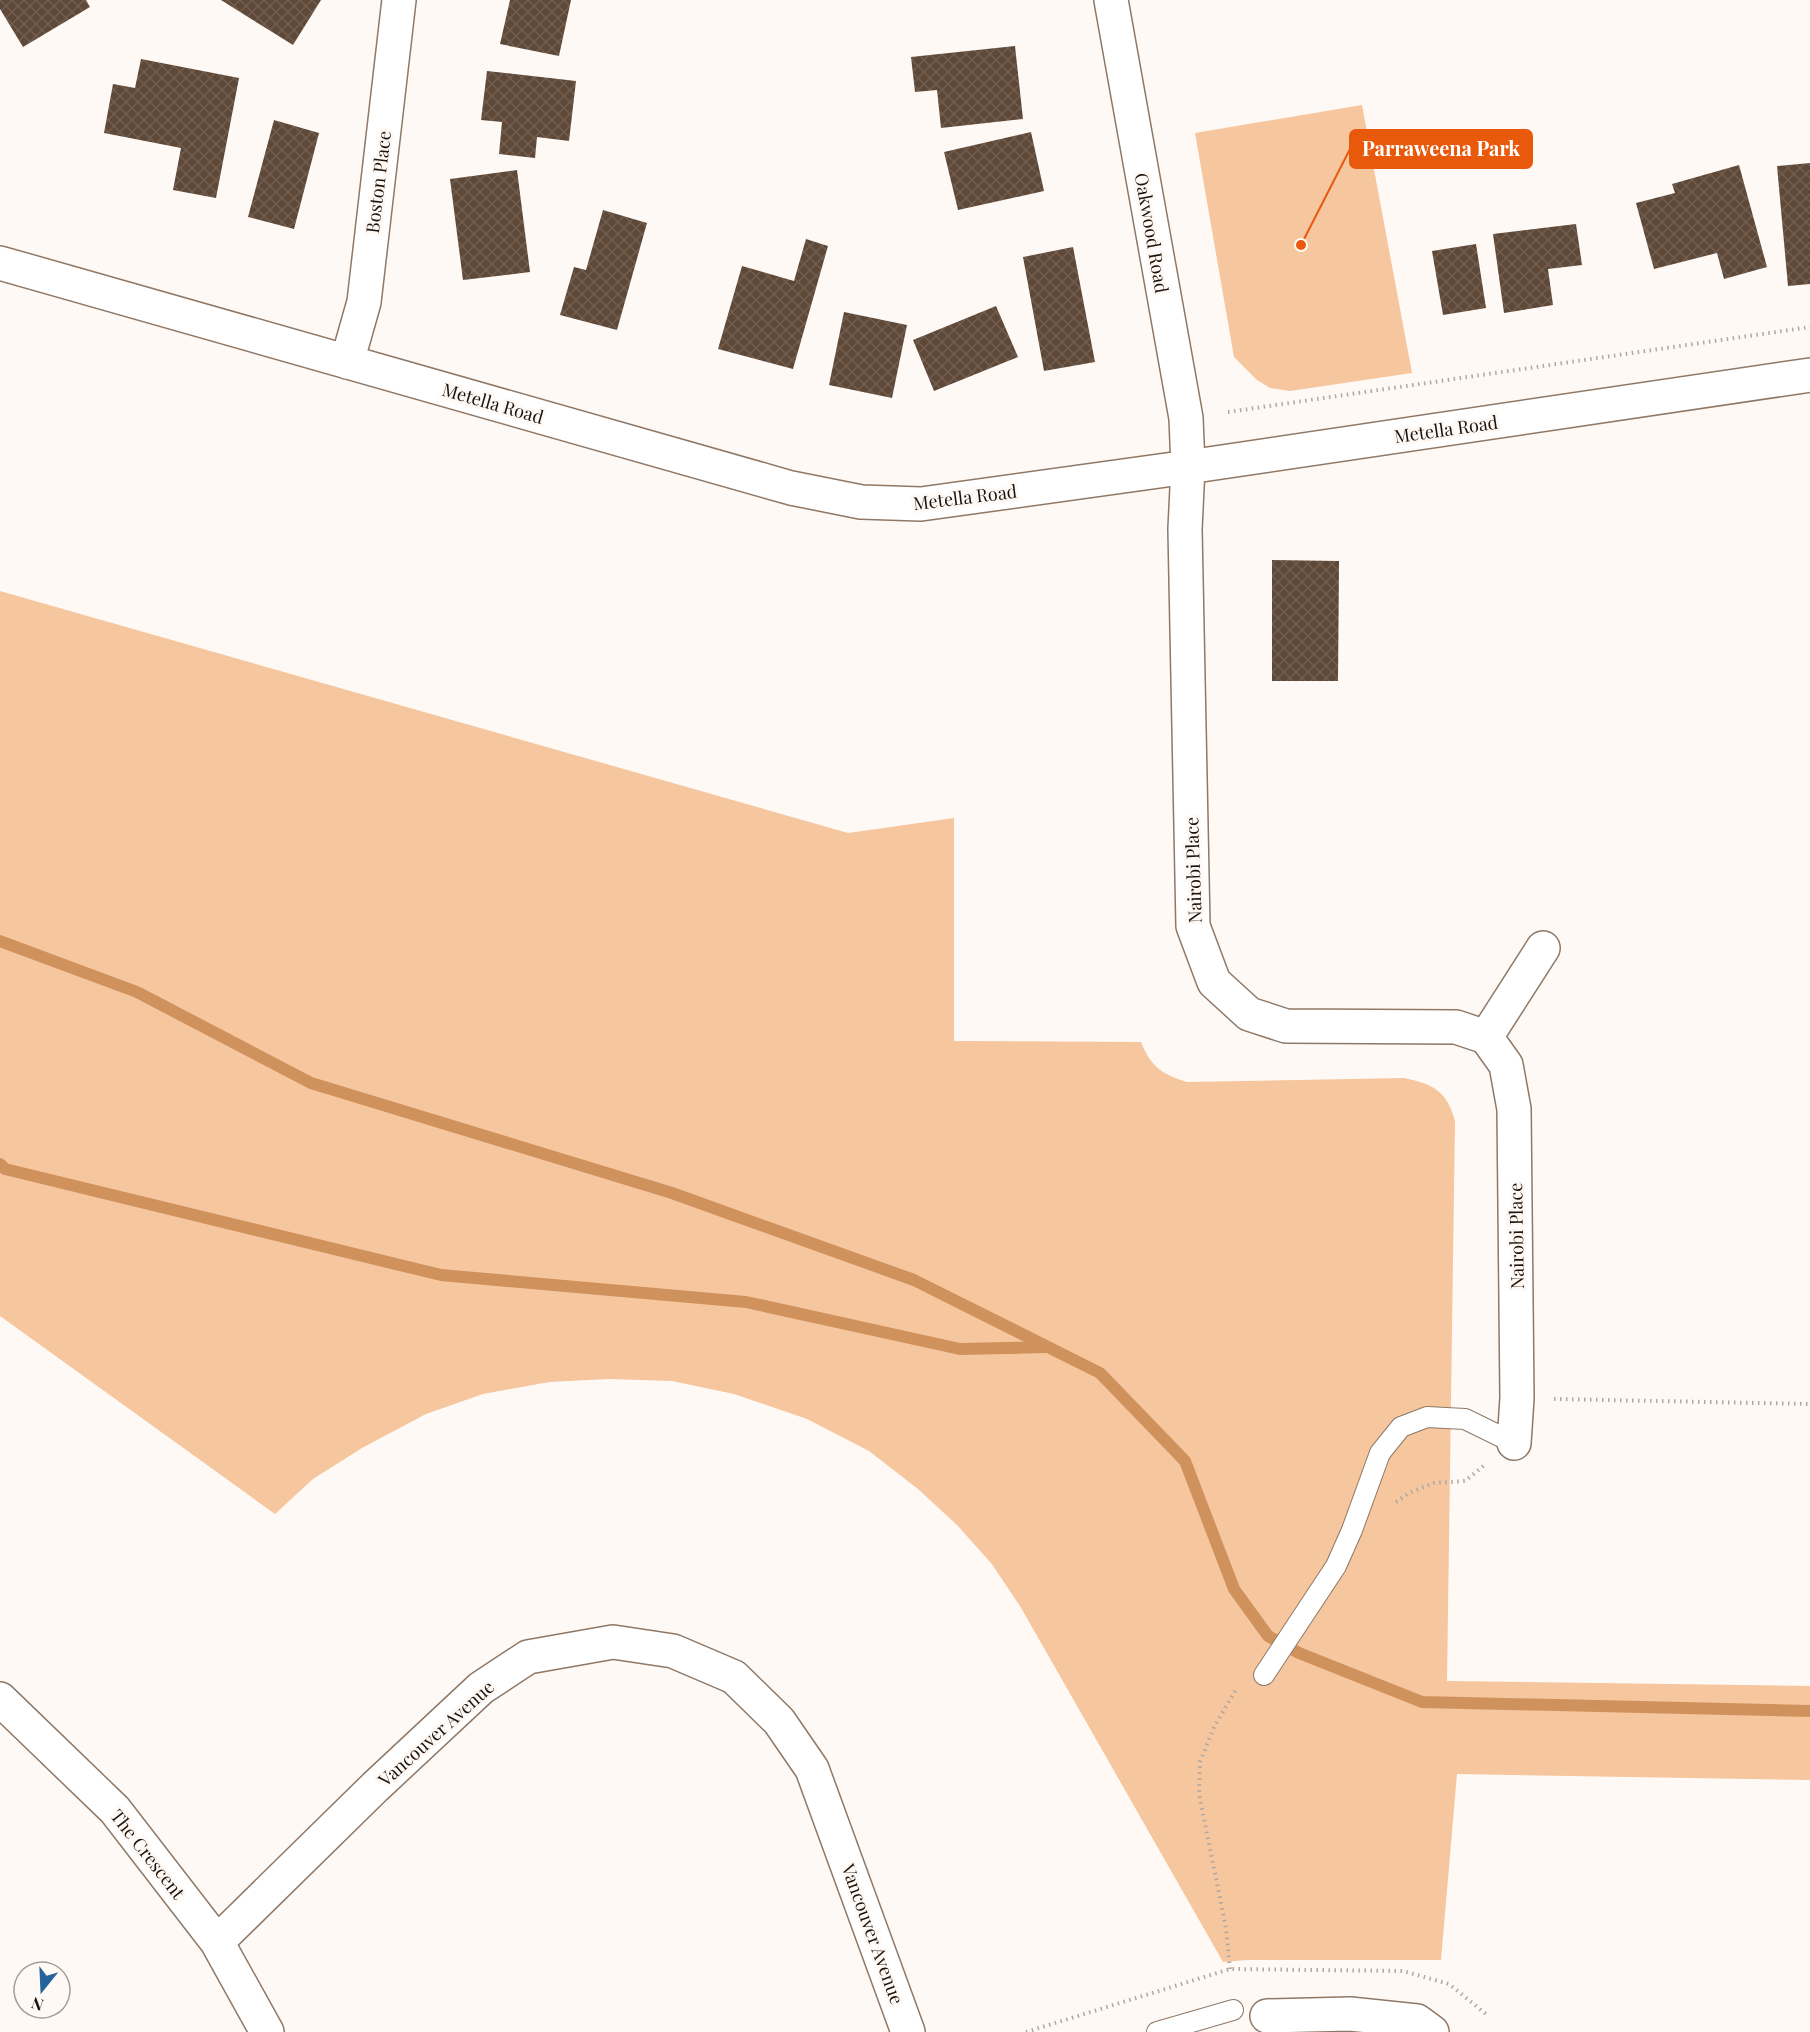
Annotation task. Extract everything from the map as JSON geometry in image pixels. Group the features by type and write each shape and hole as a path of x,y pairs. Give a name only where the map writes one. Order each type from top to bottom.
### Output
{"street":[{"name":"Boston Place","path":"347,362 364,302 399,0"},
{"name":"Oakwood Road","path":"1111,0 1186,418 1188,467"},
{"name":"Metella Road","path":"0,263 790,488 861,502 921,504 1810,375"},
{"name":"Nairobi Place","path":"1188,467 1185,529 1193,926 1214,982 1249,1014 1286,1026 1456,1027 1486,1037 1506,1065 1514,1109 1517,1398 1514,1443"},
{"path":"1486,1037 1543,948"},
{"name":"Vancouver Avenue","path":"218,1942 375,1787 481,1688 528,1657 613,1642 673,1651 734,1677 779,1721 812,1769 908,2032"},
{"name":"The Crescent","path":"0,1699 115,1810 218,1942 267,2032"},
{"path":"1267,2016 1350,2014 1417,2021 1432,2032"}],"lane":[{"path":"1264,1675 1336,1566 1352,1530 1380,1453 1401,1427 1427,1417 1465,1419 1514,1443"},
{"path":"1157,2032 1233,2010"}],"path":[{"path":"1228,412 1810,327"},
{"path":"1517,1398 1810,1404"},
{"path":"1026,2032 1230,1969"}],"shaded area":[{"path":"1362,105 1412,373 1290,391 1270,388 1257,380 1234,357 1195,133"},
{"path":"0,591 848,833 954,818 954,1041 1141,1042 1153,1064 1171,1076 1187,1082 1404,1078 1431,1086 1448,1102 1455,1121 1447,1681 1810,1686 1810,1780 1457,1774 1441,1960 1223,1962 1020,1606 991,1563 957,1525 918,1489 869,1451 807,1419 734,1394 672,1381 609,1379 549,1382 483,1394 426,1414 362,1448 313,1479 275,1514 0,1316"}],"building":[{"path":"0,0 86,0 90,7 23,47 0,9"},
{"path":"221,0 321,0 293,45"},
{"path":"510,0 571,0 559,56 500,44"},
{"path":"1015,46 1023,119 941,128 937,90 915,92 911,57"},
{"path":"141,59 239,78 216,198 173,190 181,148 104,133 113,84 135,88"},
{"path":"487,71 576,81 569,141 537,137 535,158 499,154 502,122 481,120"},
{"path":"274,120 319,133 294,229 248,217"},
{"path":"1031,132 1044,191 958,210 944,152"},
{"path":"1810,163 1810,284 1788,286 1777,166"},
{"path":"1739,165 1767,267 1724,279 1717,253 1654,269 1636,203 1675,193 1672,184"},
{"path":"517,170 530,272 463,280 450,179"},
{"path":"603,210 647,223 617,330 560,315 574,267 586,270"},
{"path":"1576,224 1582,265 1548,269 1553,305 1504,313 1493,234"},
{"path":"806,239 828,246 793,369 718,349 742,266 794,281"},
{"path":"1476,244 1486,308 1443,315 1432,251"},
{"path":"1073,247 1095,362 1044,371 1023,257"},
{"path":"996,306 1018,357 934,391 913,340"},
{"path":"844,312 907,325 892,398 829,385"},
{"path":"1272,560 1339,561 1338,681 1272,681"}],"waterway":[{"path":"0,941 137,992 311,1083 672,1193 914,1280 1100,1373 1185,1461 1234,1589 1268,1636 1299,1653 1422,1702 1810,1711"},
{"path":"0,1164 5,1169 441,1275 746,1302 960,1349 1046,1347"}],"place":[{"name":"Parraweena Park","path":"1301,245"}]}
